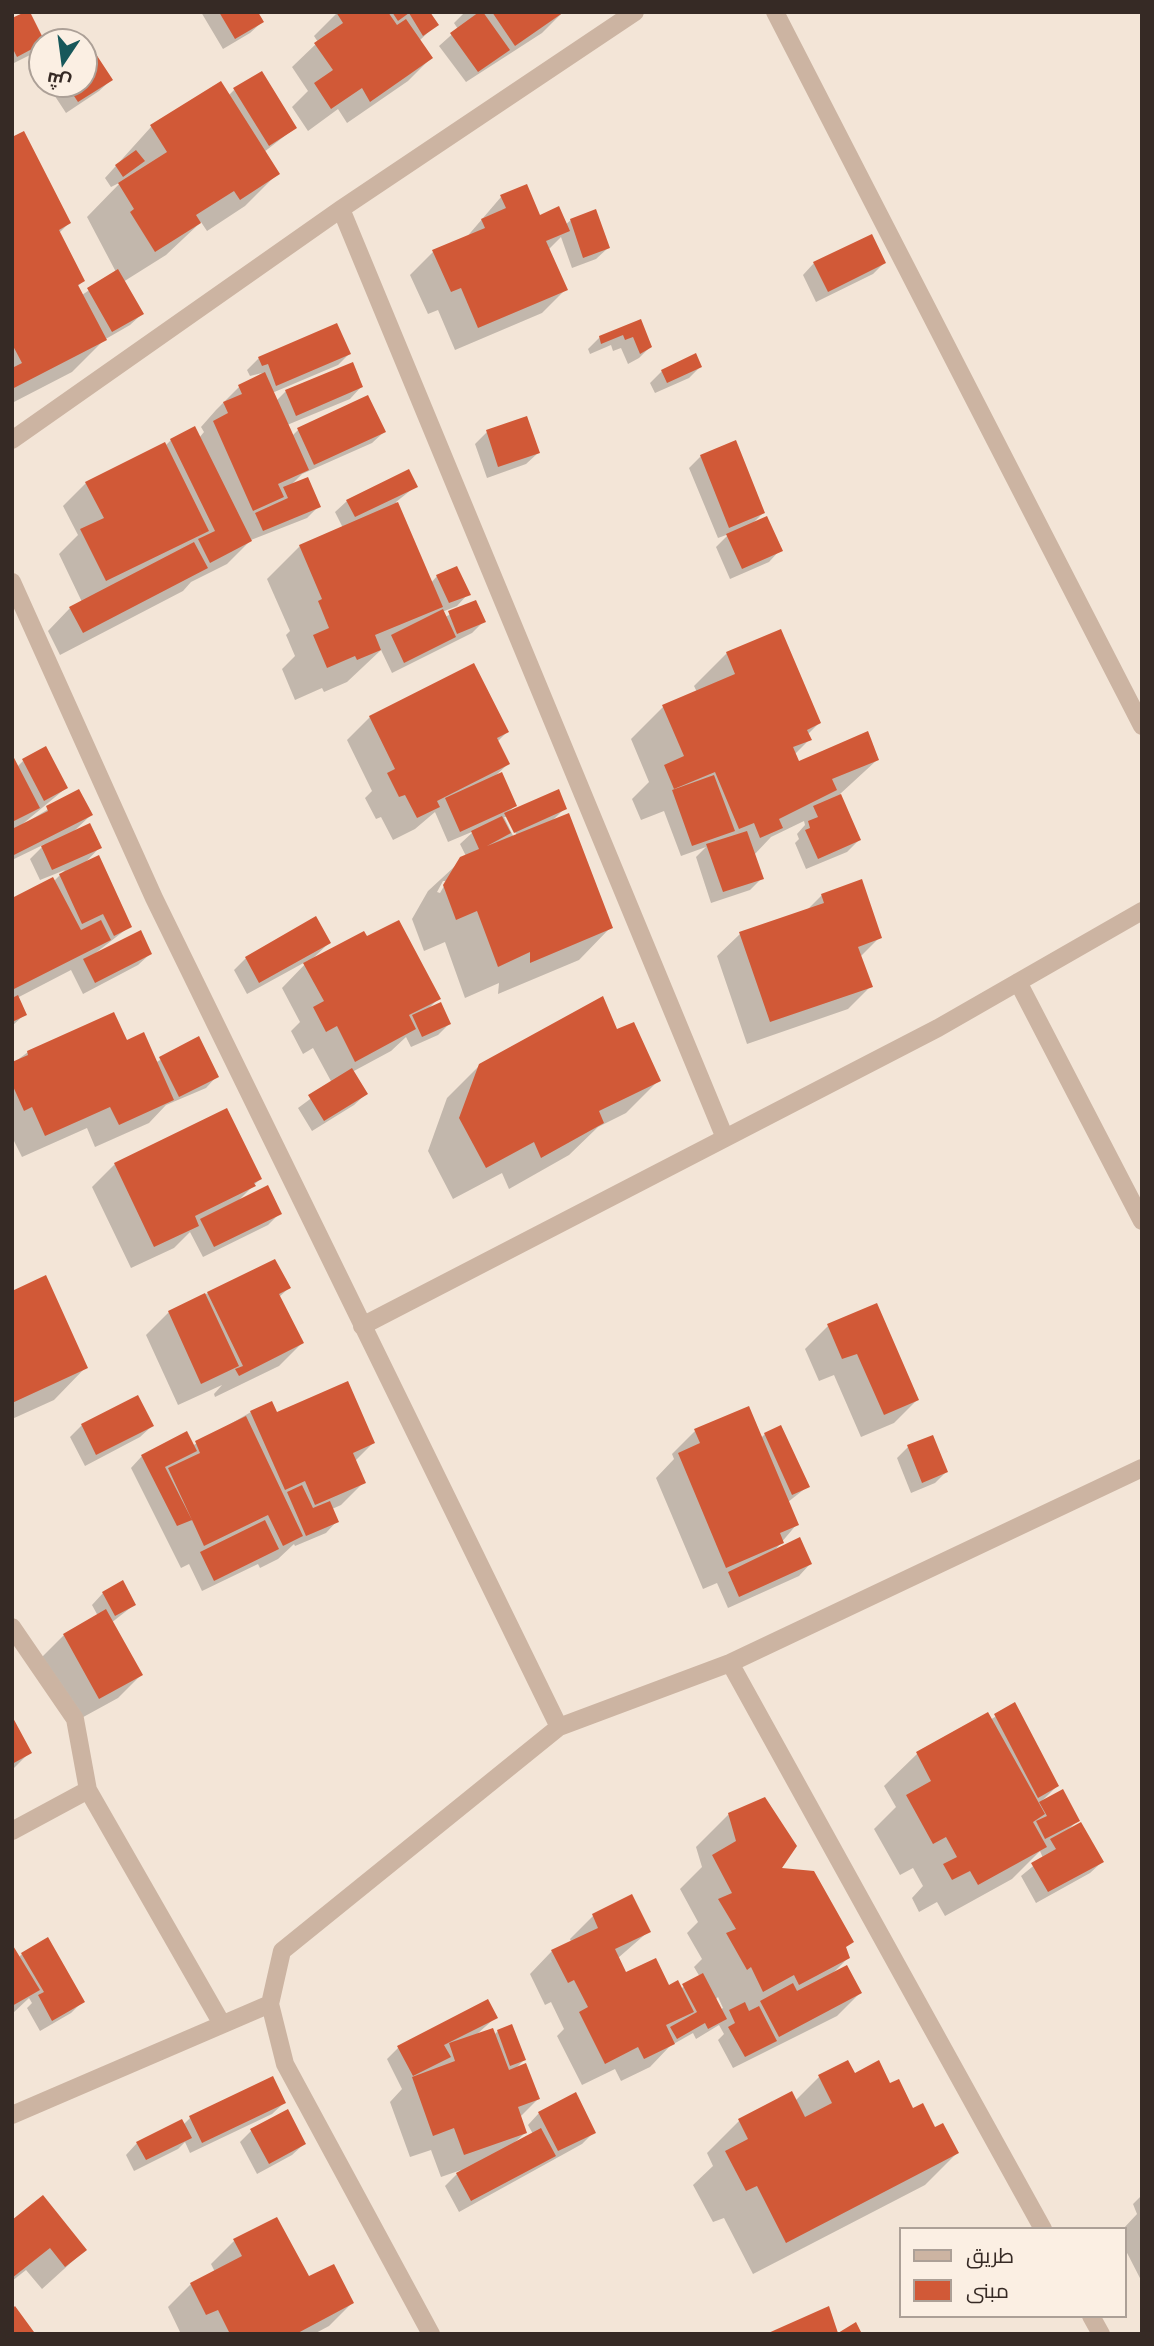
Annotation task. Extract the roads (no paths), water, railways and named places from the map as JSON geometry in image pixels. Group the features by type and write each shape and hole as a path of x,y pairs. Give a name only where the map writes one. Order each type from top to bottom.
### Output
{"street":[{"path":"12,440 341,209 635,12"},
{"path":"775,12 1142,726"},
{"path":"341,209 725,1138"},
{"path":"12,582 154,898 559,1727"},
{"path":"362,1326 938,1028 1142,911"},
{"path":"1018,982 1142,1221"},
{"path":"431,2334 285,2064 270,2004 282,1951 559,1727 730,1663 1142,1468"},
{"path":"12,1627 75,1719 88,1790 222,2024"},
{"path":"730,1663 1042,2227"},
{"path":"12,1831 88,1790"},
{"path":"12,2115 270,2004"},
{"path":"1092,2318 1101,2334"}]}
